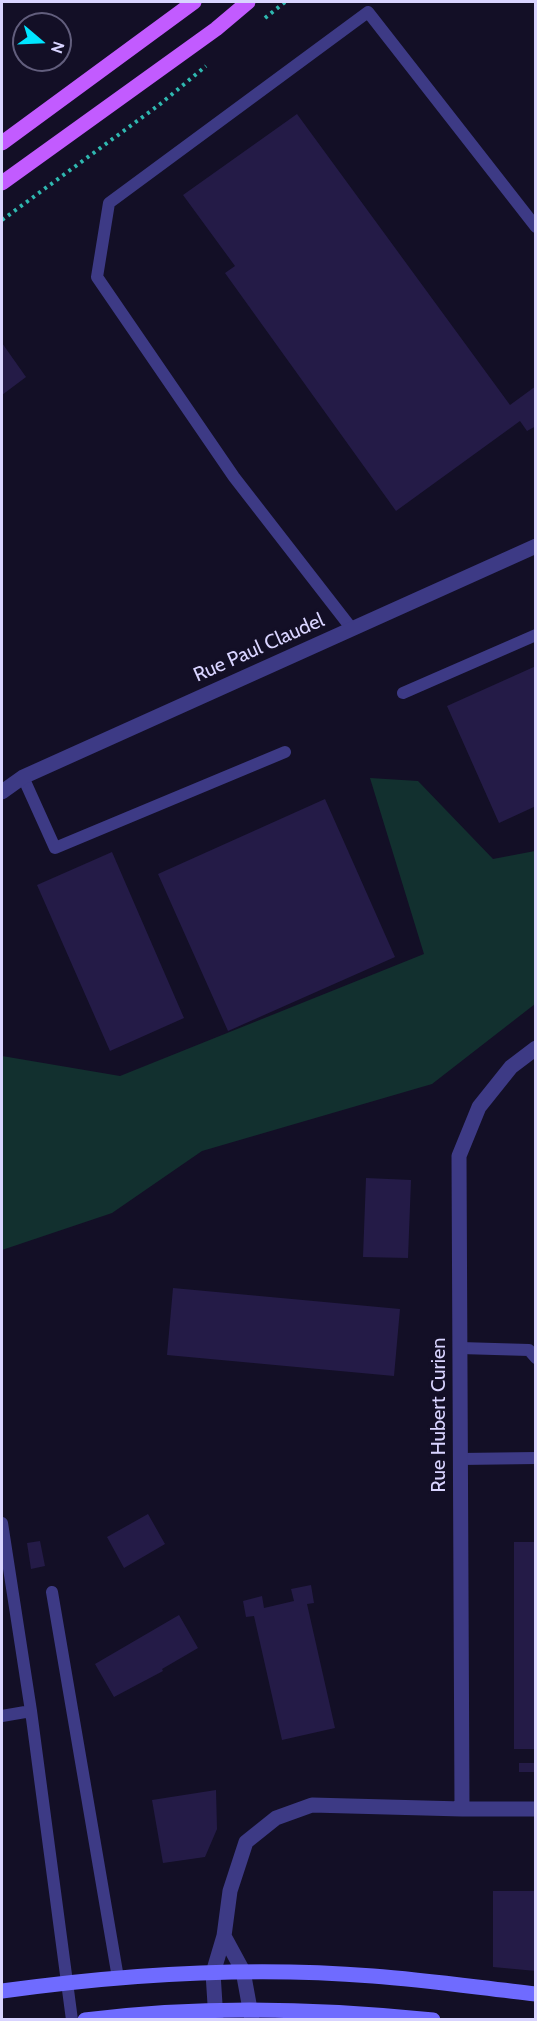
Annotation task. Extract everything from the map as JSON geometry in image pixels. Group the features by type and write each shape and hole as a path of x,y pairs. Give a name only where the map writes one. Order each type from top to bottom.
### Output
{"main road":[{"path":"2,143 194,2"},
{"path":"2,183 216,29 248,2"},
{"path":"2,1991 68,1982 243,1971 372,1976 536,1994"},
{"path":"85,2019 136,2013 252,2015 368,2013 433,2019"}],"street":[{"name":"Rue Paul Claudel","path":"2,792 23,777 536,546"},
{"name":"Rue Hubert Curien","path":"462,1809 459,1156 479,1107 511,1067 536,1048"},
{"path":"215,2015 213,1973 225,1936 230,1891 246,1842 276,1818 312,1805 536,1809"},
{"path":"225,1936 243,1971 252,2015"}],"lane":[{"path":"352,629 234,477 98,277 109,203 368,12 536,226"},
{"path":"403,693 536,635"},
{"path":"23,777 55,848 285,752"},
{"path":"460,1348 529,1350 536,1358"},
{"path":"460,1459 536,1458"},
{"path":"2,1523 31,1711 72,2019"},
{"path":"51,1592 118,1978"},
{"path":"2,1716 31,1711"}],"path":[{"path":"258,24 285,2"},
{"path":"2,219 159,105 213,60"}],"green space":[{"path":"370,778 418,781 493,859 535,851 535,1004 432,1084 202,1151 112,1213 2,1250 2,1056 120,1076 424,954"}],"building":[{"path":"297,114 510,405 536,386 536,426 527,431 520,421 396,511 225,273 235,266 183,195"},
{"path":"2,343 26,377 2,395"},
{"path":"536,666 536,806 499,823 447,706"},
{"path":"325,799 395,957 228,1031 158,874"},
{"path":"112,852 184,1018 110,1051 37,885"},
{"path":"366,1178 411,1180 408,1258 363,1257"},
{"path":"173,1288 400,1309 394,1376 167,1355"},
{"path":"148,1514 165,1544 124,1568 107,1537"},
{"path":"40,1541 45,1566 31,1569 27,1543"},
{"path":"514,1542 536,1542 536,1749 514,1749"},
{"path":"311,1585 314,1603 307,1604 335,1728 282,1740 254,1616 246,1617 243,1601 262,1596 264,1608 294,1601 291,1589"},
{"path":"179,1615 198,1648 162,1669 163,1671 114,1697 95,1664"},
{"path":"519,1763 536,1763 536,1772 519,1772"},
{"path":"216,1790 217,1829 205,1857 163,1863 152,1800"},
{"path":"493,1891 536,1891 536,1971 493,1967"}]}
